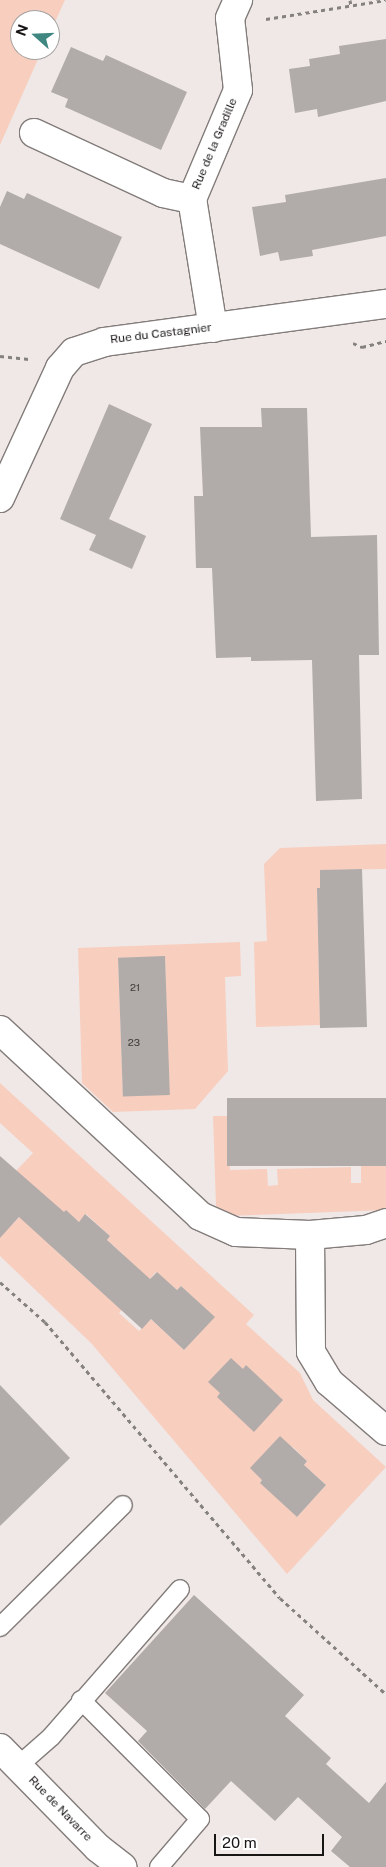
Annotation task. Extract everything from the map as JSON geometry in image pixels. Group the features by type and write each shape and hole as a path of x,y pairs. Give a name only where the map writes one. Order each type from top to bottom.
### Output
{"street":[{"name":"Rue de la Gradille","path":"213,328 192,200 238,90 234,9"},
{"name":"Rue de la Gradille","path":"34,133 163,193 192,200"},
{"name":"Rue du Castagnier","path":"0,498 60,368 74,352 104,342 385,309"},
{"path":"0,1030 200,1216 236,1232 310,1235 366,1230 386,1223"},
{"path":"310,1235 311,1352 329,1382 386,1431"},
{"name":"Rue de Navarre","path":"9,1757 98,1848 122,1867"}],"lane":[{"path":"0,1627 123,1505"},
{"path":"9,1757 51,1737 81,1700 180,1589"},
{"path":"81,1700 200,1819 159,1867"}],"path":[{"path":"350,0 351,6"},
{"path":"234,9 257,20 386,0"},
{"path":"0,1282 45,1322 280,1598 386,1694"}],"shaded area":[{"path":"0,0 65,0 60,11 10,10 10,60 38,60 0,145"},
{"path":"386,844 386,869 320,870 320,888 317,888 320,1025 256,1027 254,942 267,941 264,864 280,848"},
{"path":"240,942 241,976 225,977 228,1071 195,1109 113,1112 82,1083 78,948","holes":["165,957 169,1094 123,1096 118,958"]},
{"path":"0,1083 254,1315 246,1324 300,1373 313,1400 386,1467 287,1574 91,1343 0,1256 0,1215 12,1225 42,1193 15,1172 33,1153 0,1123","holes":["66,1211 79,1222 86,1214 110,1236 107,1240 124,1255 95,1286 54,1249","156,1272 177,1290 181,1286 214,1317 184,1350 151,1319 139,1331 119,1313","293,1447 307,1461 304,1465 326,1485 297,1517 260,1482"]},
{"path":"213,1116 228,1116 230,1170 267,1169 268,1186 278,1185 277,1169 351,1167 351,1183 361,1183 361,1166 386,1166 386,1210 227,1216 216,1206"}],"building":[{"path":"386,39 386,101 318,117 317,109 295,113 289,69 310,66 309,59 340,54 339,46"},
{"path":"71,47 103,61 106,55 187,92 161,150 65,107 68,99 51,92"},
{"path":"386,178 386,236 312,250 313,256 280,261 278,252 260,256 252,207 286,202 285,195"},
{"path":"7,191 24,199 27,193 122,237 99,289 0,244 0,207"},
{"path":"109,404 152,424 109,519 146,536 132,569 89,550 96,535 60,519"},
{"path":"261,408 307,408 311,537 377,535 379,655 359,655 362,799 316,801 312,660 251,661 251,657 216,658 212,568 196,568 194,496 203,496 200,427 262,427"},
{"path":"362,869 367,1027 320,1028 317,888 320,888 320,870"},
{"path":"165,956 170,1095 123,1097 118,958"},
{"path":"227,1098 386,1098 386,1166 227,1166"},
{"path":"0,1156 64,1212 66,1210 79,1222 85,1214 110,1236 107,1240 150,1279 157,1272 177,1290 181,1286 215,1317 184,1350 151,1319 142,1329 19,1217 0,1238"},
{"path":"231,1358 243,1369 246,1365 283,1400 254,1432 217,1397 220,1393 208,1382"},
{"path":"0,1385 70,1458 0,1526"},
{"path":"280,1436 307,1461 304,1465 326,1485 297,1517 260,1483 262,1480 250,1468"},
{"path":"194,1595 304,1695 285,1716 331,1758 326,1764 369,1803 386,1782 386,1867 350,1867 331,1851 342,1837 298,1797 275,1821 231,1781 205,1809 138,1741 147,1731 105,1693"}]}
